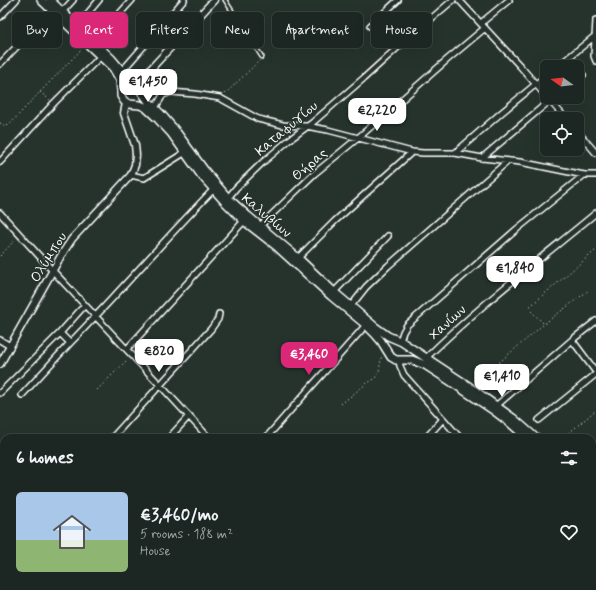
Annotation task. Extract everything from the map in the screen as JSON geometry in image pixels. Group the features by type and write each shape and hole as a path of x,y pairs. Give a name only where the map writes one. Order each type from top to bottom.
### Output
{"main road":[{"name":"Καλυβίων","path":"41,0 70,25"},
{"name":"Καλυβίων","path":"50,0 70,19"},
{"name":"Καλυβίων","path":"95,48 114,68 120,80 122,99 129,103 145,107 158,118 171,133 184,153 213,190 244,221 281,250 366,325 378,338 393,359 412,360 425,365 493,410 522,434"},
{"name":"Καλυβίων","path":"97,48 116,64 175,130 205,172 237,207 298,258 350,306 388,336 401,342 470,387 513,418 531,434"},
{"path":"121,91 127,85 136,86 141,93 136,103 129,103"},
{"path":"388,354 388,349 392,342 401,342 406,347 406,353 400,360"}],"street":[{"path":"0,17 16,0"},
{"path":"62,12 73,0"},
{"path":"89,12 99,0"},
{"path":"121,12 132,0"},
{"path":"122,71 184,0"},
{"path":"136,86 214,0"},
{"path":"370,26 398,0"},
{"name":"Καταφυγίου","path":"228,198 236,188 262,163 364,78 453,0"},
{"path":"459,0 540,88"},
{"path":"481,23 509,0"},
{"path":"0,64 52,10"},
{"path":"596,20 594,56 596,61"},
{"name":"Θήρας","path":"260,226 314,174 485,28"},
{"path":"566,60 595,36"},
{"path":"0,162 54,103 101,56"},
{"path":"455,153 540,80"},
{"path":"155,108 163,95 171,92 194,94 220,98 258,119 284,125 306,126 328,130 412,152 455,153 508,162 520,162 584,175 596,175"},
{"path":"129,103 124,113 135,145 136,155 135,165 131,175 144,178 184,153"},
{"path":"482,158 546,104"},
{"path":"584,139 596,153"},
{"path":"298,258 335,221 412,152"},
{"path":"350,306 366,287 388,266 508,162"},
{"name":"Ολύμπου","path":"0,364 52,270 72,239 131,175"},
{"path":"401,342 403,332 407,325 517,230 584,175"},
{"path":"22,395 213,190"},
{"path":"0,213 206,434"},
{"name":"Χανίων","path":"426,358 478,311 596,213"},
{"path":"127,349 244,221"},
{"path":"334,292 388,236"},
{"path":"0,394 60,333 85,305"},
{"path":"116,434 211,329 218,319 219,314"},
{"path":"496,406 596,321"},
{"path":"270,434 366,325"},
{"path":"60,333 70,343"},
{"path":"0,340 10,346"},
{"path":"539,420 596,373 572,340"},
{"path":"400,360 400,366 404,375 456,434"},
{"path":"174,434 190,416"},
{"path":"430,434 443,419"}],"lane":[{"path":"225,0 262,57"}],"path":[{"path":"0,123 5,126 9,125 40,92 86,48"},
{"path":"220,98 262,57"},
{"path":"40,92 54,103"},
{"path":"0,256 20,234"},
{"path":"544,324 528,308 596,250"},
{"path":"470,387 544,324 589,290"},
{"path":"341,404 376,378 379,372 380,359 382,356 388,354"},
{"path":"97,390 132,355"},
{"path":"568,434 596,410"}]}
